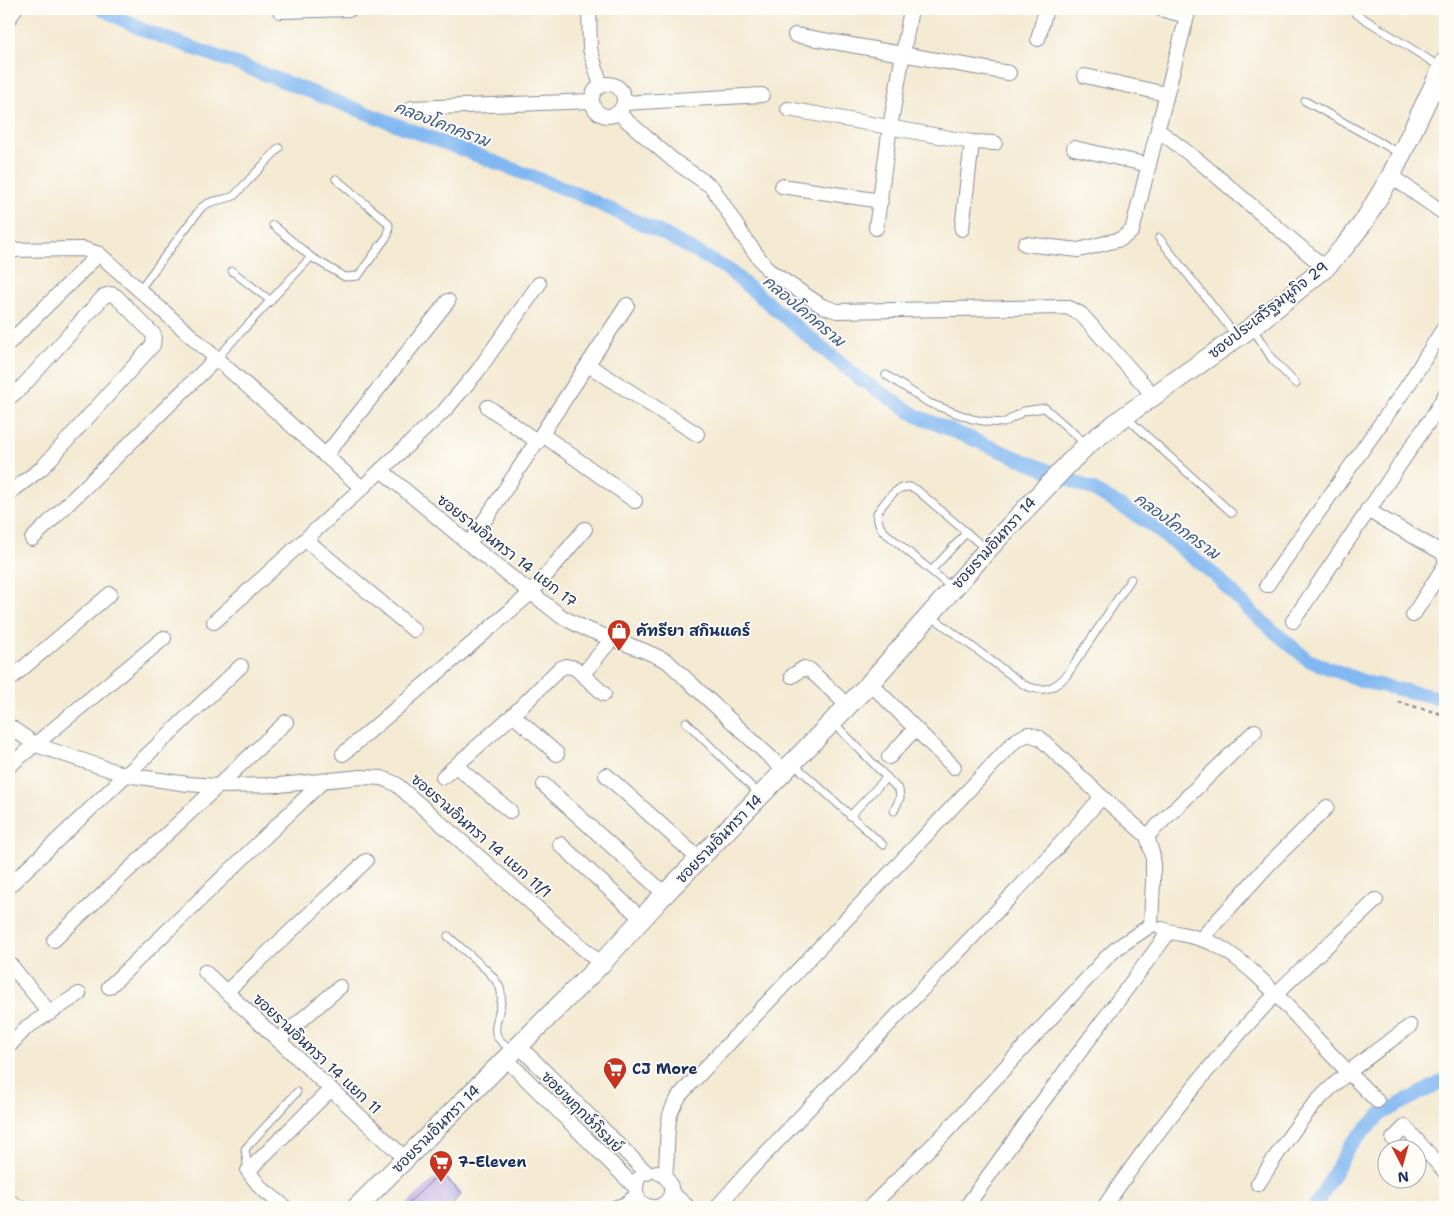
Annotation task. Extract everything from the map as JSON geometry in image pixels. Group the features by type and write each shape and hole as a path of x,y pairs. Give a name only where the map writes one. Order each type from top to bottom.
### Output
{"street":[{"path":"9,19 15,9"},
{"path":"280,11 350,9"},
{"path":"589,9 590,49 601,86"},
{"path":"876,228 890,127 911,9"},
{"path":"1038,39 1046,9"},
{"path":"1025,244 1076,250 1127,236 1132,232 1188,12 1160,9"},
{"path":"795,35 1009,73"},
{"name":"ซอยประเสริฐมนูกิจ 29","path":"1070,462 1087,445 1125,416 1245,332 1325,268 1362,223 1390,176 1401,154 1438,94 1444,65"},
{"path":"1085,76 1166,94"},
{"path":"762,95 621,108 611,116 599,114 594,109 592,101 594,92 601,86 606,84 615,86 622,93 621,108 674,161 712,187 745,239 768,270 822,306 837,311 1067,307 1081,314 1153,395"},
{"path":"412,108 592,101"},
{"path":"788,109 972,142 995,143"},
{"path":"1158,130 1200,162 1325,268"},
{"path":"962,228 972,142"},
{"path":"1074,148 1149,165"},
{"path":"1390,176 1445,214"},
{"path":"782,186 881,201"},
{"path":"9,250 83,249 99,254 362,488"},
{"path":"9,343 99,254"},
{"path":"214,622 306,540 446,410 477,372 539,284"},
{"path":"9,398 22,387 104,296 116,296 154,335 153,346 42,468 9,493"},
{"path":"325,456 448,300"},
{"path":"469,544 627,305"},
{"path":"1266,585 1410,382 1445,326"},
{"path":"32,538 217,358"},
{"path":"588,365 696,434"},
{"path":"1293,621 1445,395"},
{"path":"488,407 540,438 635,501"},
{"name":"ซอยรามอินทรา 14","path":"357,1207 601,964 665,894 833,722 870,683 987,550 1070,462"},
{"name":"ซอยรามอินทรา 14 แยก 17","path":"381,470 469,544 562,618 611,640 645,651 667,661 789,767"},
{"path":"1367,510 1443,553 1445,559"},
{"path":"343,754 532,593 585,529"},
{"path":"306,540 414,630"},
{"path":"1413,615 1445,565"},
{"path":"9,680 110,594"},
{"path":"9,766 45,748 164,638"},
{"path":"582,674 611,640"},
{"path":"9,886 241,666"},
{"path":"443,777 513,715 559,670 566,666 575,668 604,694"},
{"path":"792,676 804,668 810,670 848,706"},
{"path":"870,683 954,767"},
{"path":"513,715 557,754"},
{"path":"54,940 286,722"},
{"name":"ซอยรามอินทรา 14 แยก 11/1","path":"9,726 45,748 126,775 188,784 256,786 322,782 361,777 382,778 396,784 601,964"},
{"path":"889,757 916,729"},
{"path":"1146,836 1255,731"},
{"path":"665,1175 668,1160 669,1119 672,1107 680,1095 1015,741 1028,734 1040,738 1146,836 1153,856 1154,880 1150,925"},
{"path":"456,766 510,811"},
{"path":"606,775 699,859"},
{"path":"109,987 322,782"},
{"path":"544,786 665,894"},
{"path":"717,1207 747,1173 1056,849 1102,797"},
{"path":"1201,938 1326,807"},
{"path":"560,844 642,919"},
{"path":"227,991 366,862"},
{"path":"1104,1207 1148,1145 1229,1047 1276,994 1376,900"},
{"path":"1150,925 1169,932 1201,938 1218,946 1241,963 1276,994 1377,1101"},
{"path":"870,1207 944,1134 1107,957 1150,925"},
{"path":"966,1207 1169,932"},
{"path":"12,972 50,1013"},
{"name":"ซอยรามอินทรา 14 แยก 11","path":"205,972 406,1159"},
{"path":"278,1040 340,986"},
{"path":"9,1046 27,1028 79,994"},
{"path":"1258,1184 1296,1127 1312,1107 1349,1072 1410,1026"},
{"name":"ซอยพฤกษ์ภิรมย์","path":"513,1053 647,1173"},
{"name":"ซอยพฤกษ์ภิรมย์","path":"513,1053 636,1191 641,1203 648,1207 653,1207"},
{"path":"285,1207 261,1188 248,1171 331,1089"},
{"path":"1394,1138 1405,1127 1415,1138"},
{"path":"1426,1151 1445,1172"},
{"path":"616,1207 624,1205 636,1191 639,1178 647,1173 656,1172 665,1175 670,1183 671,1192 669,1199 663,1205 657,1207"},
{"path":"671,1192 688,1207"},
{"path":"9,1201 19,1207"}],"lane":[{"path":"1355,13 1444,65"},
{"path":"1305,101 1401,154"},
{"path":"140,289 201,208 206,203 234,196 279,148"},
{"path":"273,225 311,257 345,277 358,276 388,236 389,225 336,179"},
{"path":"1159,238 1245,332 1296,384"},
{"path":"217,358 311,257"},
{"path":"232,271 271,300"},
{"path":"886,375 929,403 972,419 1004,422 1024,412 1045,408 1087,445"},
{"path":"1125,416 1232,513"},
{"path":"953,588 882,530 877,520 878,511 900,487 908,486 917,490 987,550"},
{"path":"932,570 966,533"},
{"path":"930,615 1024,685 1034,689 1048,688 1058,685 1067,675 1131,579"},
{"path":"686,722 761,796"},
{"path":"833,722 899,790 898,805 894,811"},
{"path":"789,767 850,816 882,845"},
{"path":"850,816 887,777"},
{"path":"448,936 493,977 500,988 502,1004 497,1023 497,1034 513,1053"},
{"path":"248,1171 245,1149 297,1092"}],"path":[{"path":"1398,702 1445,714"}],"building":[{"name":"7-Eleven","path":"441,1172 462,1193 448,1207 404,1207"}],"waterway":[{"name":"คลองโคกคราม","path":"102,9 143,30 243,66 578,194 666,235 727,269 857,377 917,416 1092,489 1147,522 1216,576 1251,612 1308,660 1365,682 1445,699"},
{"path":"1315,1207 1350,1145 1381,1114 1445,1080"}],"place":[{"name":"คัทรียา สกินแคร์","path":"619,652"},
{"name":"CJ More","path":"615,1090"},
{"name":"7-Eleven","path":"441,1183"}]}
